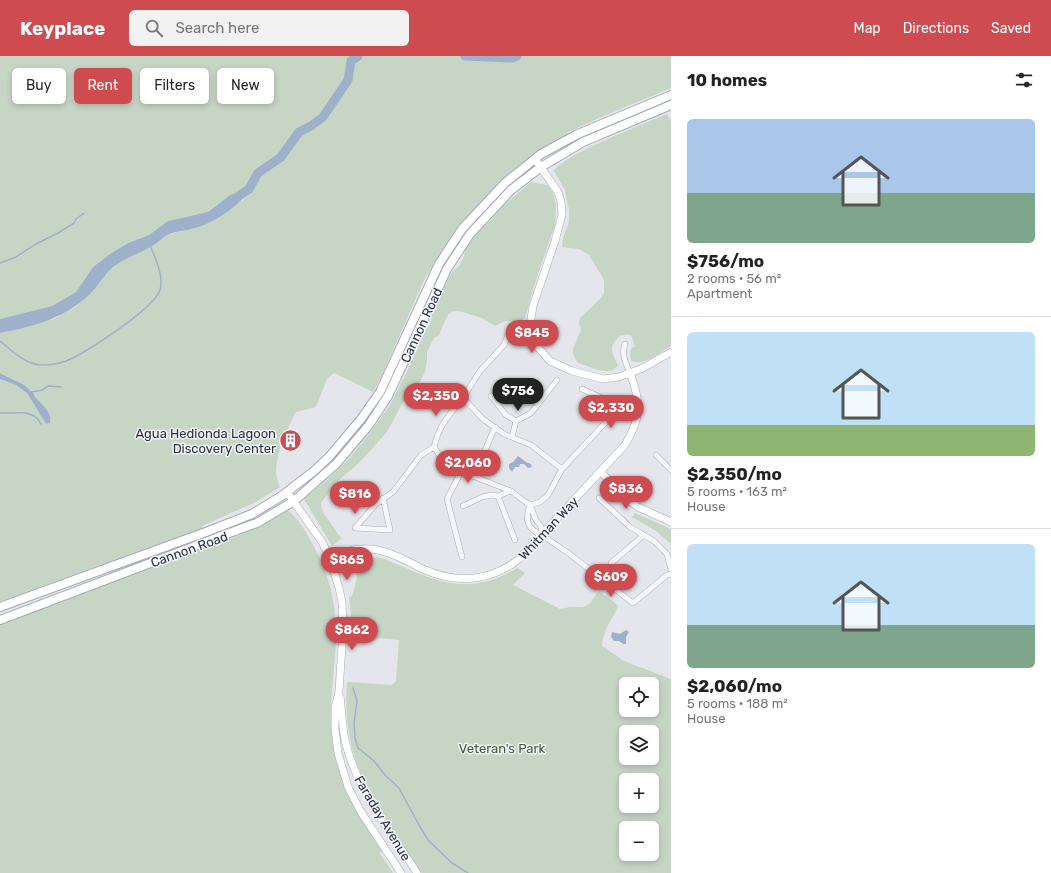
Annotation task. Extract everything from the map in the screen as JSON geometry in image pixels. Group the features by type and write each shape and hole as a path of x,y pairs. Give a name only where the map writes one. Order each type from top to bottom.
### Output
{"main road":[{"name":"Cannon Road","path":"0,608 252,514 287,492 329,457 365,414 380,392 439,264 462,229 505,183 541,154 578,134 671,95"},
{"name":"Cannon Road","path":"0,620 257,523 295,503 336,464 369,425 384,402 447,268 470,234 511,190 541,167 583,142 671,105"}],"street":[{"path":"535,159 558,192 561,201 562,215 555,241 533,306 530,325 536,345 550,361 572,372 603,379 619,377 643,368 671,352"},
{"path":"383,498 390,530 355,528 376,504 383,498 393,492 421,455 434,447 439,428 463,398 480,371 504,345 508,335 518,338 527,335 531,331"},
{"name":"Whitman Way","path":"330,558 338,554 371,549 396,556 432,573 455,579 478,578 496,572 519,560 601,472 625,445 633,433 637,422 638,406 630,373 624,360 624,344"},
{"path":"512,437 516,421 531,413 557,380"},
{"path":"530,505 540,502 548,495 562,469 605,423 610,415 611,402 582,389"},
{"path":"491,396 506,414 516,421"},
{"path":"463,398 483,419 504,434 531,445 562,469"},
{"path":"481,460 495,427"},
{"path":"434,447 444,462 452,468 511,490 530,505 536,520 541,526 542,535"},
{"path":"656,455 671,470"},
{"path":"461,472 447,499 462,557"},
{"path":"601,472 628,500 638,507 671,522"},
{"path":"463,506 482,497 492,495 498,496 511,490"},
{"name":"Faraday Avenue","path":"287,492 322,542 330,558 339,588 343,614 342,654 339,692 335,708 335,729 338,753 348,787 361,812 401,873"},
{"path":"498,496 515,540"},
{"path":"599,498 630,527 654,541 667,554 671,569"},
{"path":"530,505 526,515 528,522 535,532 567,552 633,604 667,575 671,574"},
{"path":"611,563 644,535"},
{"name":"Faraday Avenue","path":"339,692 345,742 355,773 370,802 417,873"}],"green space":[{"path":"0,56 671,56 671,88 571,131 508,174 458,226 424,280 383,373 373,392 334,373 327,379 316,407 296,412 289,426 278,456 276,476 280,487 254,503 202,526 211,546 240,535 288,510 299,522 309,537 328,578 335,611 336,647 331,722 334,751 338,767 343,782 357,811 383,853 379,852 393,873 0,873 0,624 113,581 106,563 0,602 0,379 16,385 27,393 46,424 49,413 27,390 0,373 0,333 54,319 77,306 93,291 108,272 118,263 154,245 168,234 193,229 228,210 243,200 255,186 230,195 208,212 168,221 149,235 128,243 93,267 76,292 52,306 0,319"},
{"path":"667,114 671,121 671,346 645,361 635,362 631,360 630,355 631,349 635,346 631,335 621,335 612,346 612,352 618,365 615,369 610,371 600,370 578,363 573,354 573,349 581,330 579,323 580,318 601,298 604,293 604,280 589,255 579,249 562,247 563,238 569,222 569,210 565,190 554,171 561,164 588,148"},
{"path":"531,182 547,185 553,193 556,205 555,225 525,318 517,322 505,321 495,326 482,318 459,311 453,311 447,316 439,335 434,338 427,352 425,372 421,380 408,398 403,402 387,432 359,463 336,483 321,503 322,510 325,515 342,538 332,546 304,499 347,461 390,405 426,329 430,324 432,314 441,293 451,273 459,266 463,259 466,248 482,227 485,226 505,204"},
{"path":"635,513 671,529 671,544 656,531 632,517"},
{"name":"Veteran's Park","path":"377,557 437,580 463,584 476,584 489,581 503,576 517,568 525,573 513,585 560,609 584,607 590,603 597,593 600,592 615,603 618,606 606,630 602,646 624,661 671,679 671,873 422,873 376,804 358,767 352,748 347,716 347,682 392,685 396,681 399,640 379,638 375,640 362,641 353,638 350,634 351,613 349,597 351,597 355,586 357,565 362,565"}],"water":[{"path":"256,185 235,206 211,222 192,229 169,234 156,244 119,263 83,301 72,308 50,320 25,328 0,333 0,319 52,306 76,292 93,267 128,243 149,235 168,221 208,212 230,195"},
{"path":"0,373 24,385 34,394 34,396 50,415 50,423 46,424 27,393 16,385 0,379"},
{"path":"518,456 531,464 532,467 528,468 524,464 520,464 519,467 515,467 512,472 509,468 509,464"},
{"path":"626,630 629,632 626,637 626,644 619,641 614,641 611,637 612,632 620,634"}],"waterway":[{"path":"240,195 249,189 258,173 281,157 299,132 311,126 323,117 348,80 351,61 358,56"},
{"path":"465,56 513,58 517,56"},
{"path":"0,263 16,257 34,245 58,233 74,223 76,219 84,213"},
{"path":"0,341 24,360 42,365 66,361 103,340 133,319 155,298 160,290 160,273 150,245"},
{"path":"31,392 43,390 49,386 61,387"},
{"path":"0,413 29,414 38,419 41,424"},
{"path":"353,688 357,701 354,723 355,738 358,748 374,761 385,775 399,788 428,840 452,863 468,873"}],"place":[{"name":"Agua Hedionda Lagoon Discovery Center","path":"291,440"}]}
